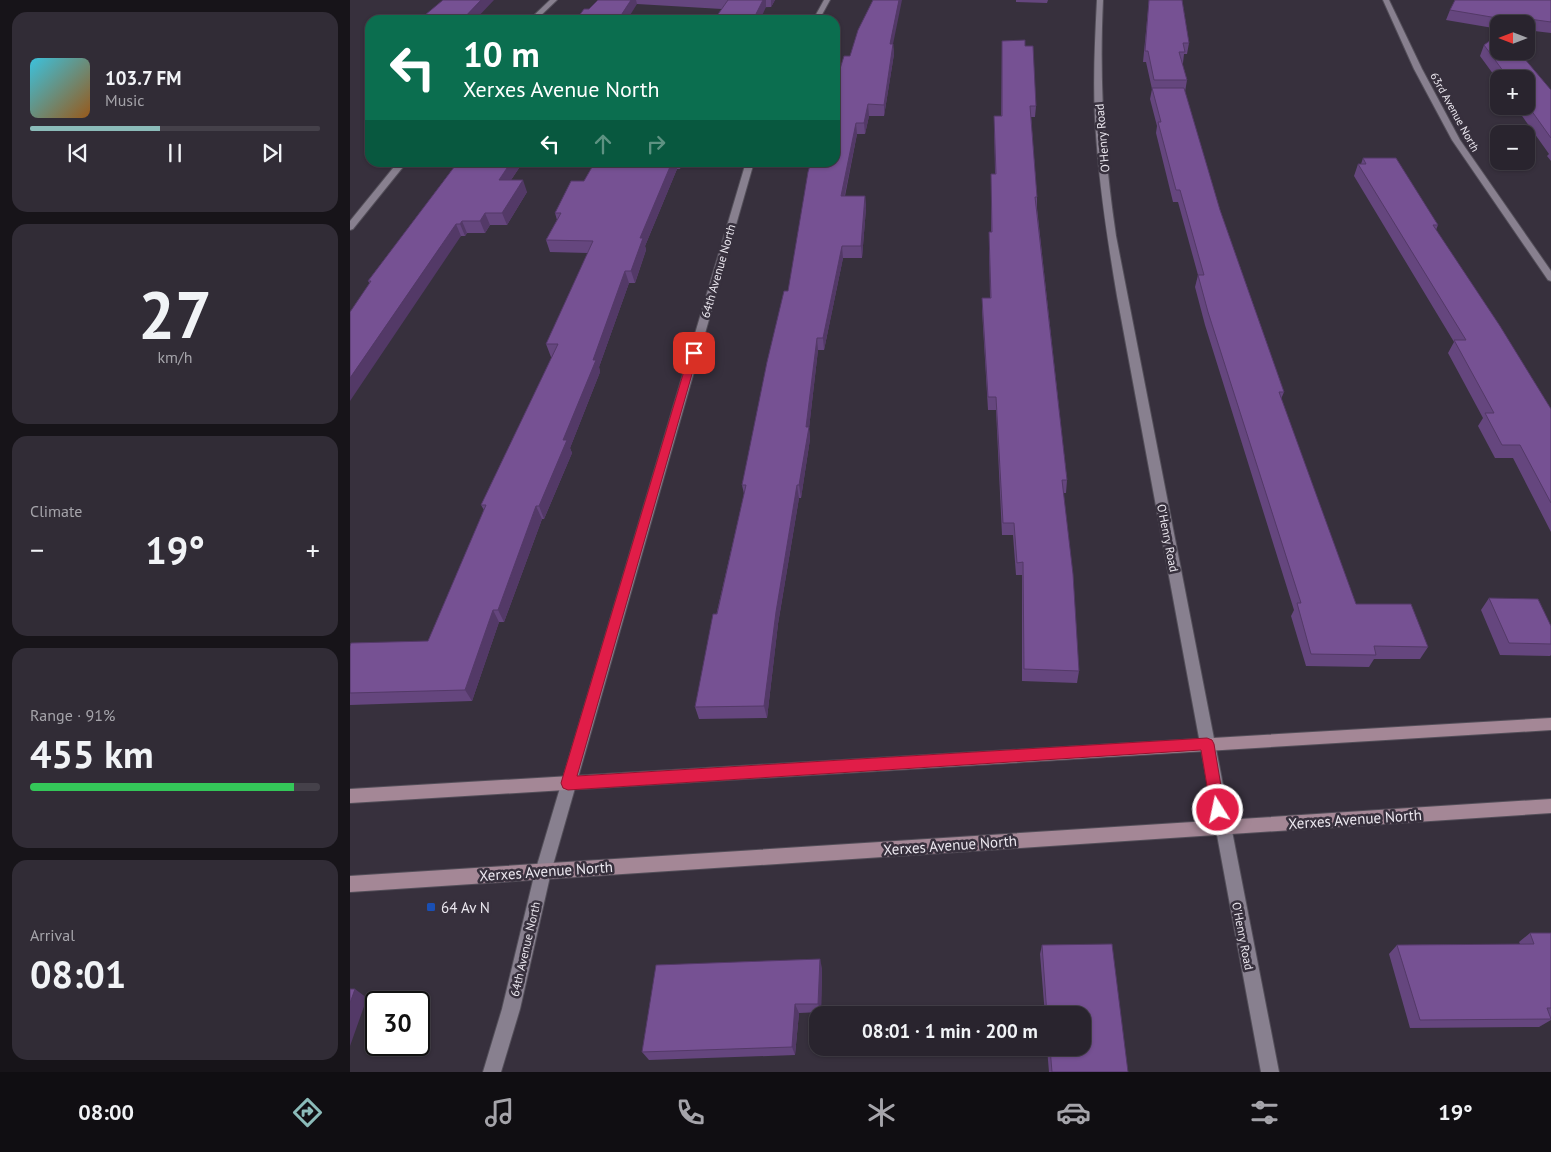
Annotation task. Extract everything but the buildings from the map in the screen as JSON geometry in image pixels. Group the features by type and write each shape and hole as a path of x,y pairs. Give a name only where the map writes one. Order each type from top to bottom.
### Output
{"street":[{"path":"538,15 554,0"},
{"path":"819,15 827,0"},
{"name":"O'Henry Road","path":"1100,0 1096,63 1101,138 1113,242 1221,827 1270,1072"},
{"name":"63rd Avenue North","path":"1386,0 1418,69 1456,140 1551,278"},
{"path":"350,227 399,167"},
{"name":"64th Avenue North","path":"492,1072 511,1009 543,872 568,783 749,167"},
{"path":"350,796 1551,724"},
{"name":"Xerxes Avenue North","path":"350,884 1551,806"}],"place":[{"name":"64 Av N","path":"431,907"}],"route":[{"path":"694,353 568,783 1207,744 1218,810"}]}
